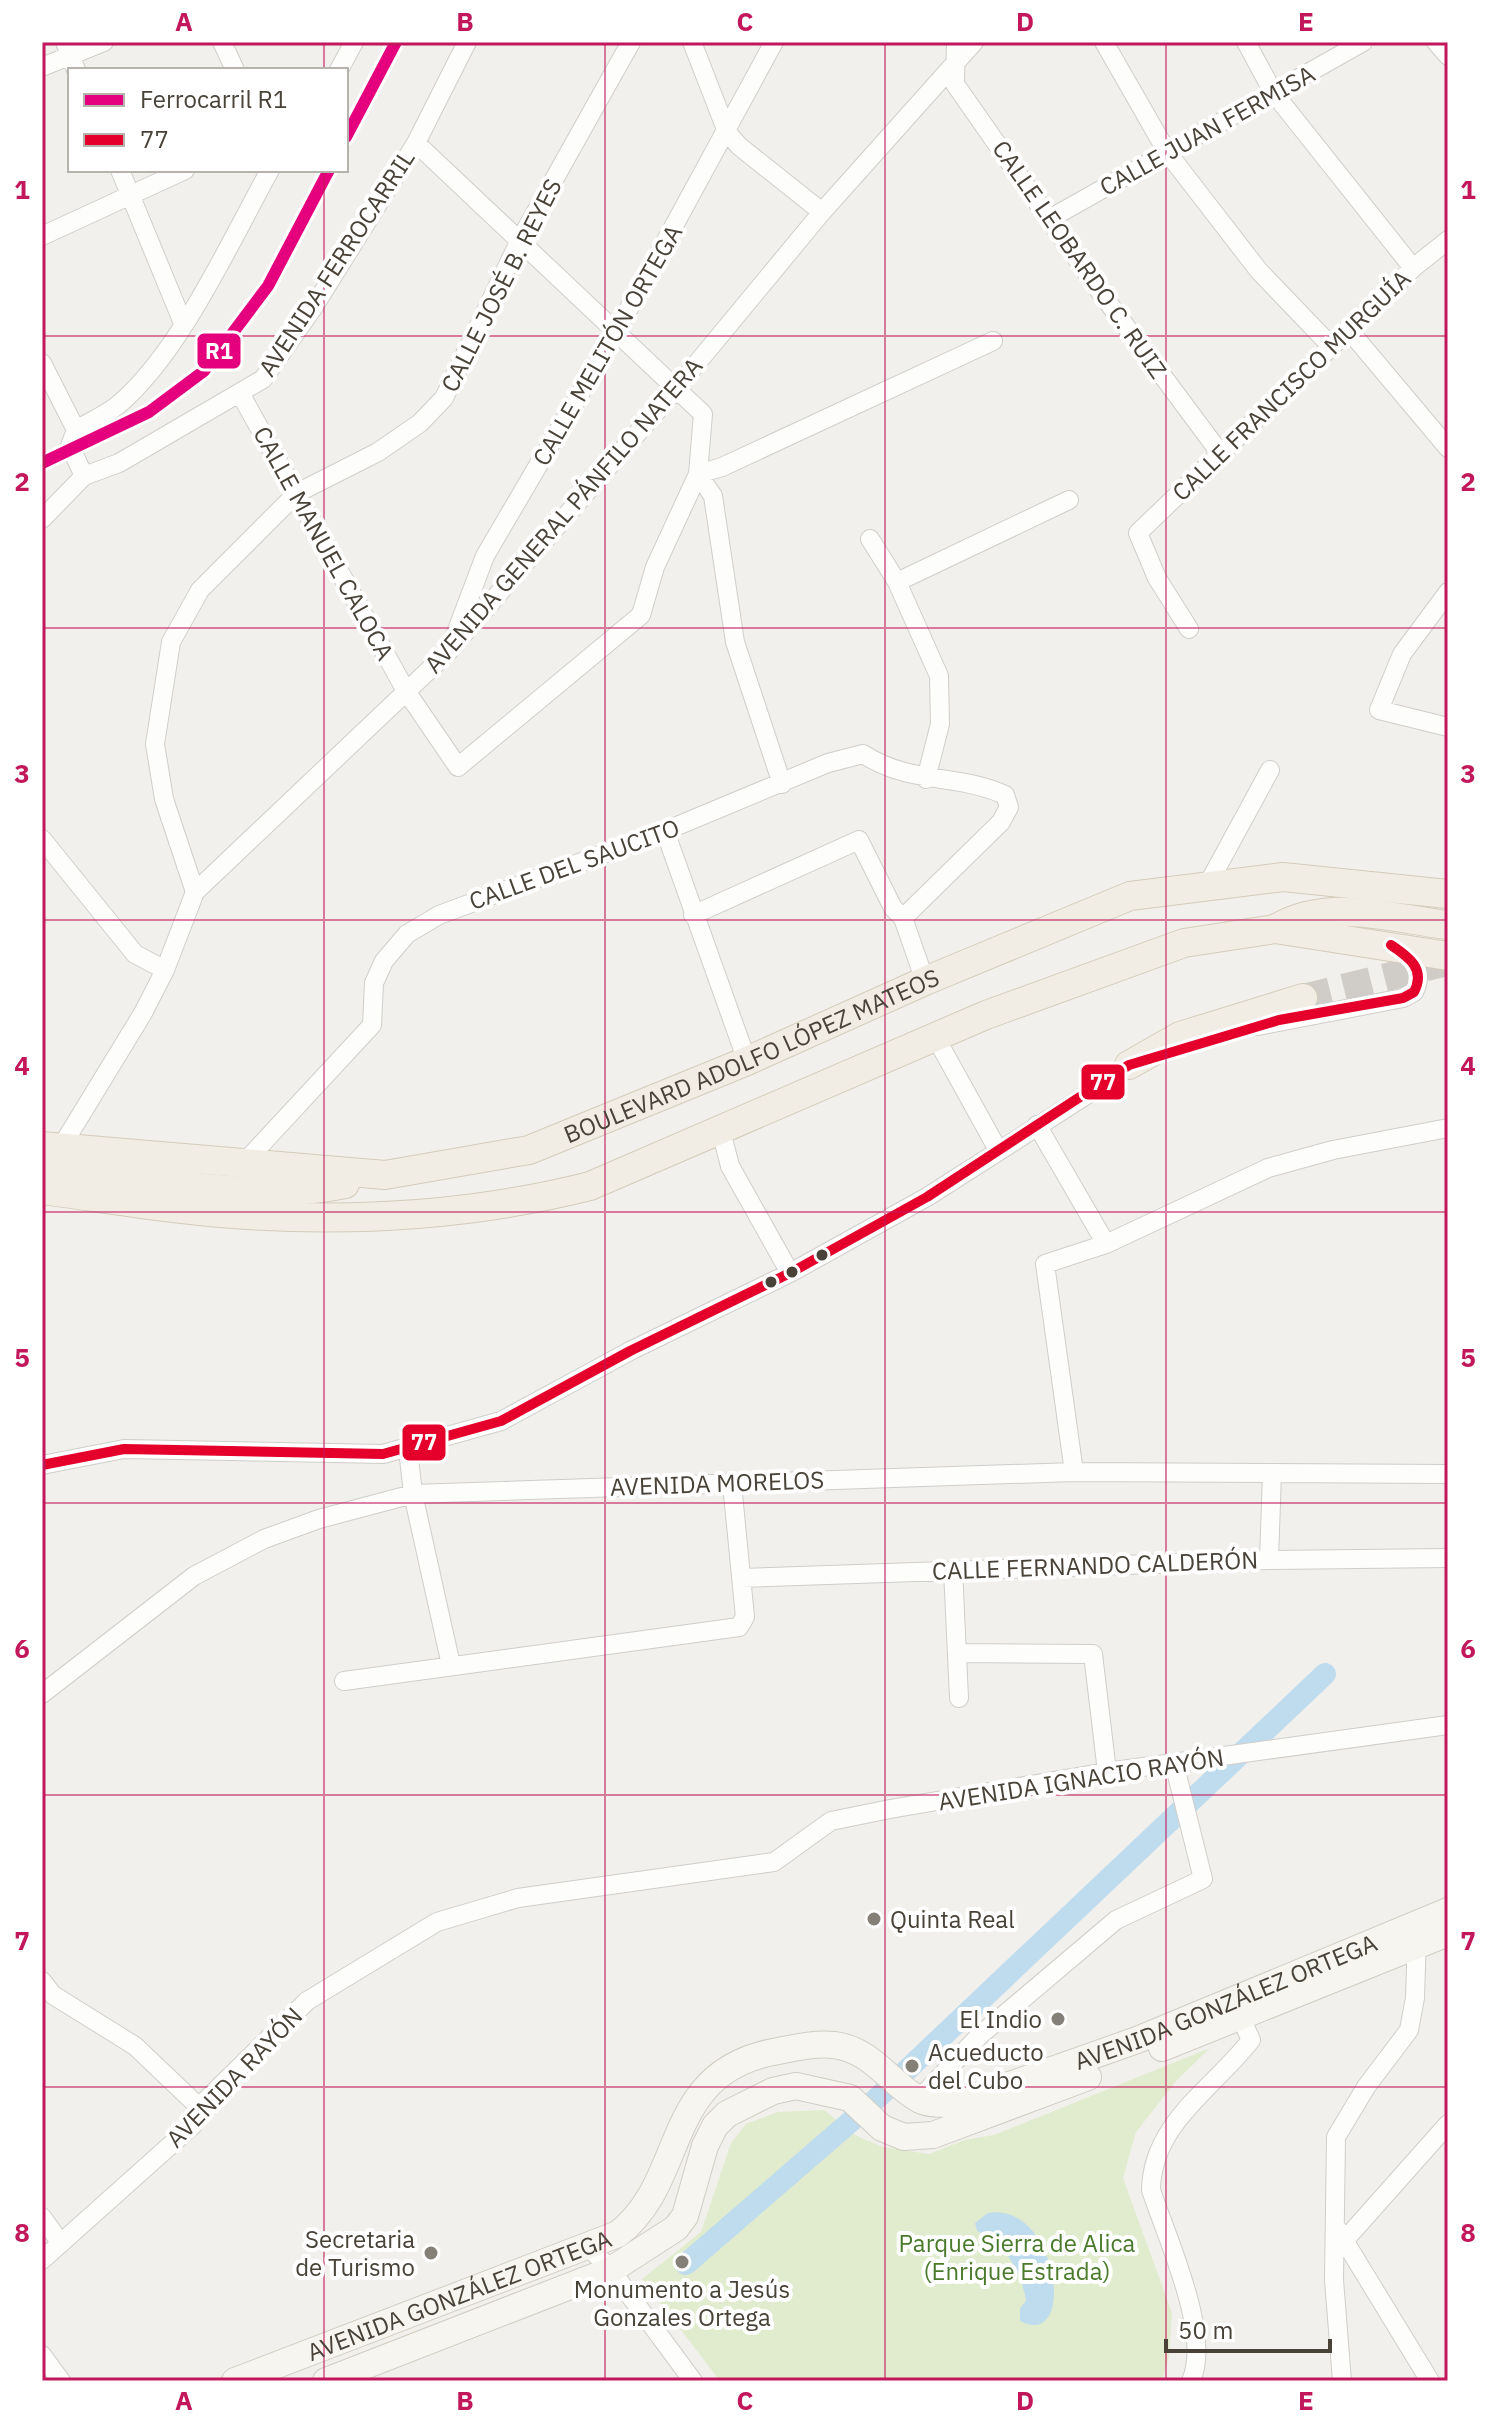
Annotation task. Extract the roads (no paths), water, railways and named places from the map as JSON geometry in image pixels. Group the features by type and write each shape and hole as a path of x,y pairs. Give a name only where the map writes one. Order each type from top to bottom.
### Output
{"main road":[{"name":"BOULEVARD ADOLFO LÓPEZ MATEOS","path":"47,1147 385,1175 529,1150 747,1061 925,981 1130,896 1283,877 1448,894"},
{"path":"1275,929 1296,916 1327,910 1447,925"},
{"path":"42,1190 247,1215 428,1214 530,1201 590,1186 986,1015 1184,943 1275,929 1448,956"},
{"path":"1129,1065 1180,1036 1303,998"},
{"path":"47,1147 236,1189 292,1191 385,1175"}],"street":[{"path":"42,67 104,42"},
{"path":"222,42 234,68"},
{"path":"340,68 354,42"},
{"name":"AVENIDA FERROCARRIL","path":"42,519 84,476 119,463 192,419 241,395 263,379 313,308 416,143 467,42"},
{"name":"CALLE JOSÉ B. REYES","path":"195,892 164,799 155,744 171,642 200,590 297,493 378,452 420,423 444,398 519,242 631,42"},
{"path":"692,42 727,132 739,146 822,212"},
{"name":"CALLE MELITÓN ORTEGA","path":"448,652 485,556 615,334 774,42"},
{"name":"AVENIDA GENERAL PÁNFILO NATERA","path":"47,1147 143,1013 165,970 195,892 448,652 674,391 955,51 974,42"},
{"path":"1104,42 1167,152 1259,271 1331,346"},
{"path":"1246,42 1273,92 1413,268"},
{"name":"CALLE JUAN FERMISA","path":"1051,218 1363,42"},
{"path":"1436,42 1448,56"},
{"name":"CALLE LEOBARDO C. RUIZ","path":"955,51 955,84 1098,289 1220,453"},
{"path":"416,143 674,391 703,414 698,474 713,496 735,642 782,784"},
{"path":"121,172 183,323"},
{"path":"42,236 180,172"},
{"path":"84,476 70,446 76,430 117,406 149,373 183,323 269,172"},
{"name":"CALLE FRANCISCO MURGUÍA","path":"1189,629 1157,578 1138,533 1348,329 1448,240"},
{"path":"1348,329 1448,448"},
{"path":"698,474 722,467 993,341"},
{"path":"42,363 76,430"},
{"name":"CALLE MANUEL CALOCA","path":"241,395 406,691 458,767 641,615 655,567 698,474"},
{"path":"897,582 1069,500"},
{"path":"870,539 897,582 939,676 940,724 926,779"},
{"path":"1448,592 1402,654 1379,710 1448,727"},
{"name":"CALLE DEL SAUCITO","path":"243,1164 372,1025 374,983 384,961 407,934 439,915 665,831 828,763 863,754 889,770 926,779 978,783 1005,795 1009,807 1001,822 903,918"},
{"path":"1208,884 1270,770"},
{"path":"665,831 747,1061"},
{"path":"42,839 135,954 165,970"},
{"path":"693,915 859,840 893,908 903,918 925,981"},
{"path":"42,1465 124,1449 383,1454 501,1421 630,1351 790,1273 927,1197 1129,1065 1279,1020 1403,998 1414,992 1419,976 1415,964 1391,945"},
{"path":"936,1038 998,1150"},
{"path":"1037,1125 1106,1244"},
{"path":"1074,1472 1045,1264 1106,1244 1268,1168 1333,1150 1448,1128"},
{"path":"721,1131 730,1166 790,1273"},
{"path":"408,1449 413,1494 451,1665"},
{"name":"AVENIDA MORELOS","path":"42,1694 194,1576 291,1529 413,1494 1074,1472 1448,1474"},
{"path":"1269,1560 1272,1474"},
{"path":"344,1681 739,1627 745,1617 732,1484"},
{"name":"CALLE FERNANDO CALDERÓN","path":"741,1578 1269,1560 1448,1558"},
{"path":"953,1570 959,1698"},
{"path":"957,1653 1093,1654 1107,1772"},
{"name":"AVENIDA IGNACIO RAYÓN","path":"726,1869 774,1862 831,1821 1107,1772 1448,1725"},
{"path":"919,2099 991,2026 1116,1920 1203,1879 1174,1763"},
{"name":"AVENIDA RAYÓN","path":"42,2260 193,2125 199,2107 307,2001 437,1922 518,1898 692,1871 726,1869"},
{"name":"AVENIDA GONZÁLEZ ORTEGA","path":"326,2381 611,2270 676,2228 685,2216 705,2146 715,2126 727,2114 773,2091 796,2086 819,2089 850,2098 882,2128 904,2137 933,2135 1416,1935 1448,1911"},
{"name":"AVENIDA GONZÁLEZ ORTEGA","path":"1416,1935 1448,1933"},
{"path":"1342,2381 1334,2280 1340,2234 1336,2137 1366,2087 1409,2030 1415,1998 1416,1935"},
{"path":"42,1981 53,1995 135,2046 199,2107"},
{"path":"1191,2381 1196,2370 1198,2334 1151,2190 1151,2177 1174,2121 1237,2059 1251,2040 1237,2008"},
{"name":"AVENIDA GONZÁLEZ ORTEGA","path":"235,2381 618,2234 632,2223 647,2203 681,2123 700,2093 711,2082 746,2060 812,2044 836,2045 876,2062 919,2099 932,2104 956,2104 1237,2008"},
{"path":"1340,2234 1448,2124"},
{"path":"42,2217 60,2242"},
{"path":"1340,2234 1430,2381"},
{"path":"587,2245 611,2270 693,2381"},
{"path":"42,2355 61,2381"}],"water":[{"path":"988,2213 1012,2215 1031,2229 1044,2250 1052,2274 1054,2297 1049,2315 1038,2324 1020,2321 1020,2308 1026,2301 1016,2269 995,2242 977,2231 975,2223"}],"waterway":[{"name":"Acueducto del Cubo","path":"686,2264 872,2103 1325,1674"}],"tunnel":[{"path":"1303,998 1443,963"}],"rail line":[{"name":"R1","path":"348,133 396,42"},
{"name":"R1","path":"42,463 149,412 204,371 268,286 328,172"}],"place":[{"name":"Quinta Real","path":"874,1919"},
{"name":"El Indio","path":"1058,2019"},
{"name":"Acueducto del Cubo","path":"912,2066"},
{"name":"Secretaria de Turismo","path":"431,2253"},
{"name":"Monumento a Jesús Gonzales Ortega","path":"682,2262"}],"park label":[{"name":"Parque Sierra de Alica (Enrique Estrada)","path":"1017,2257"}]}
